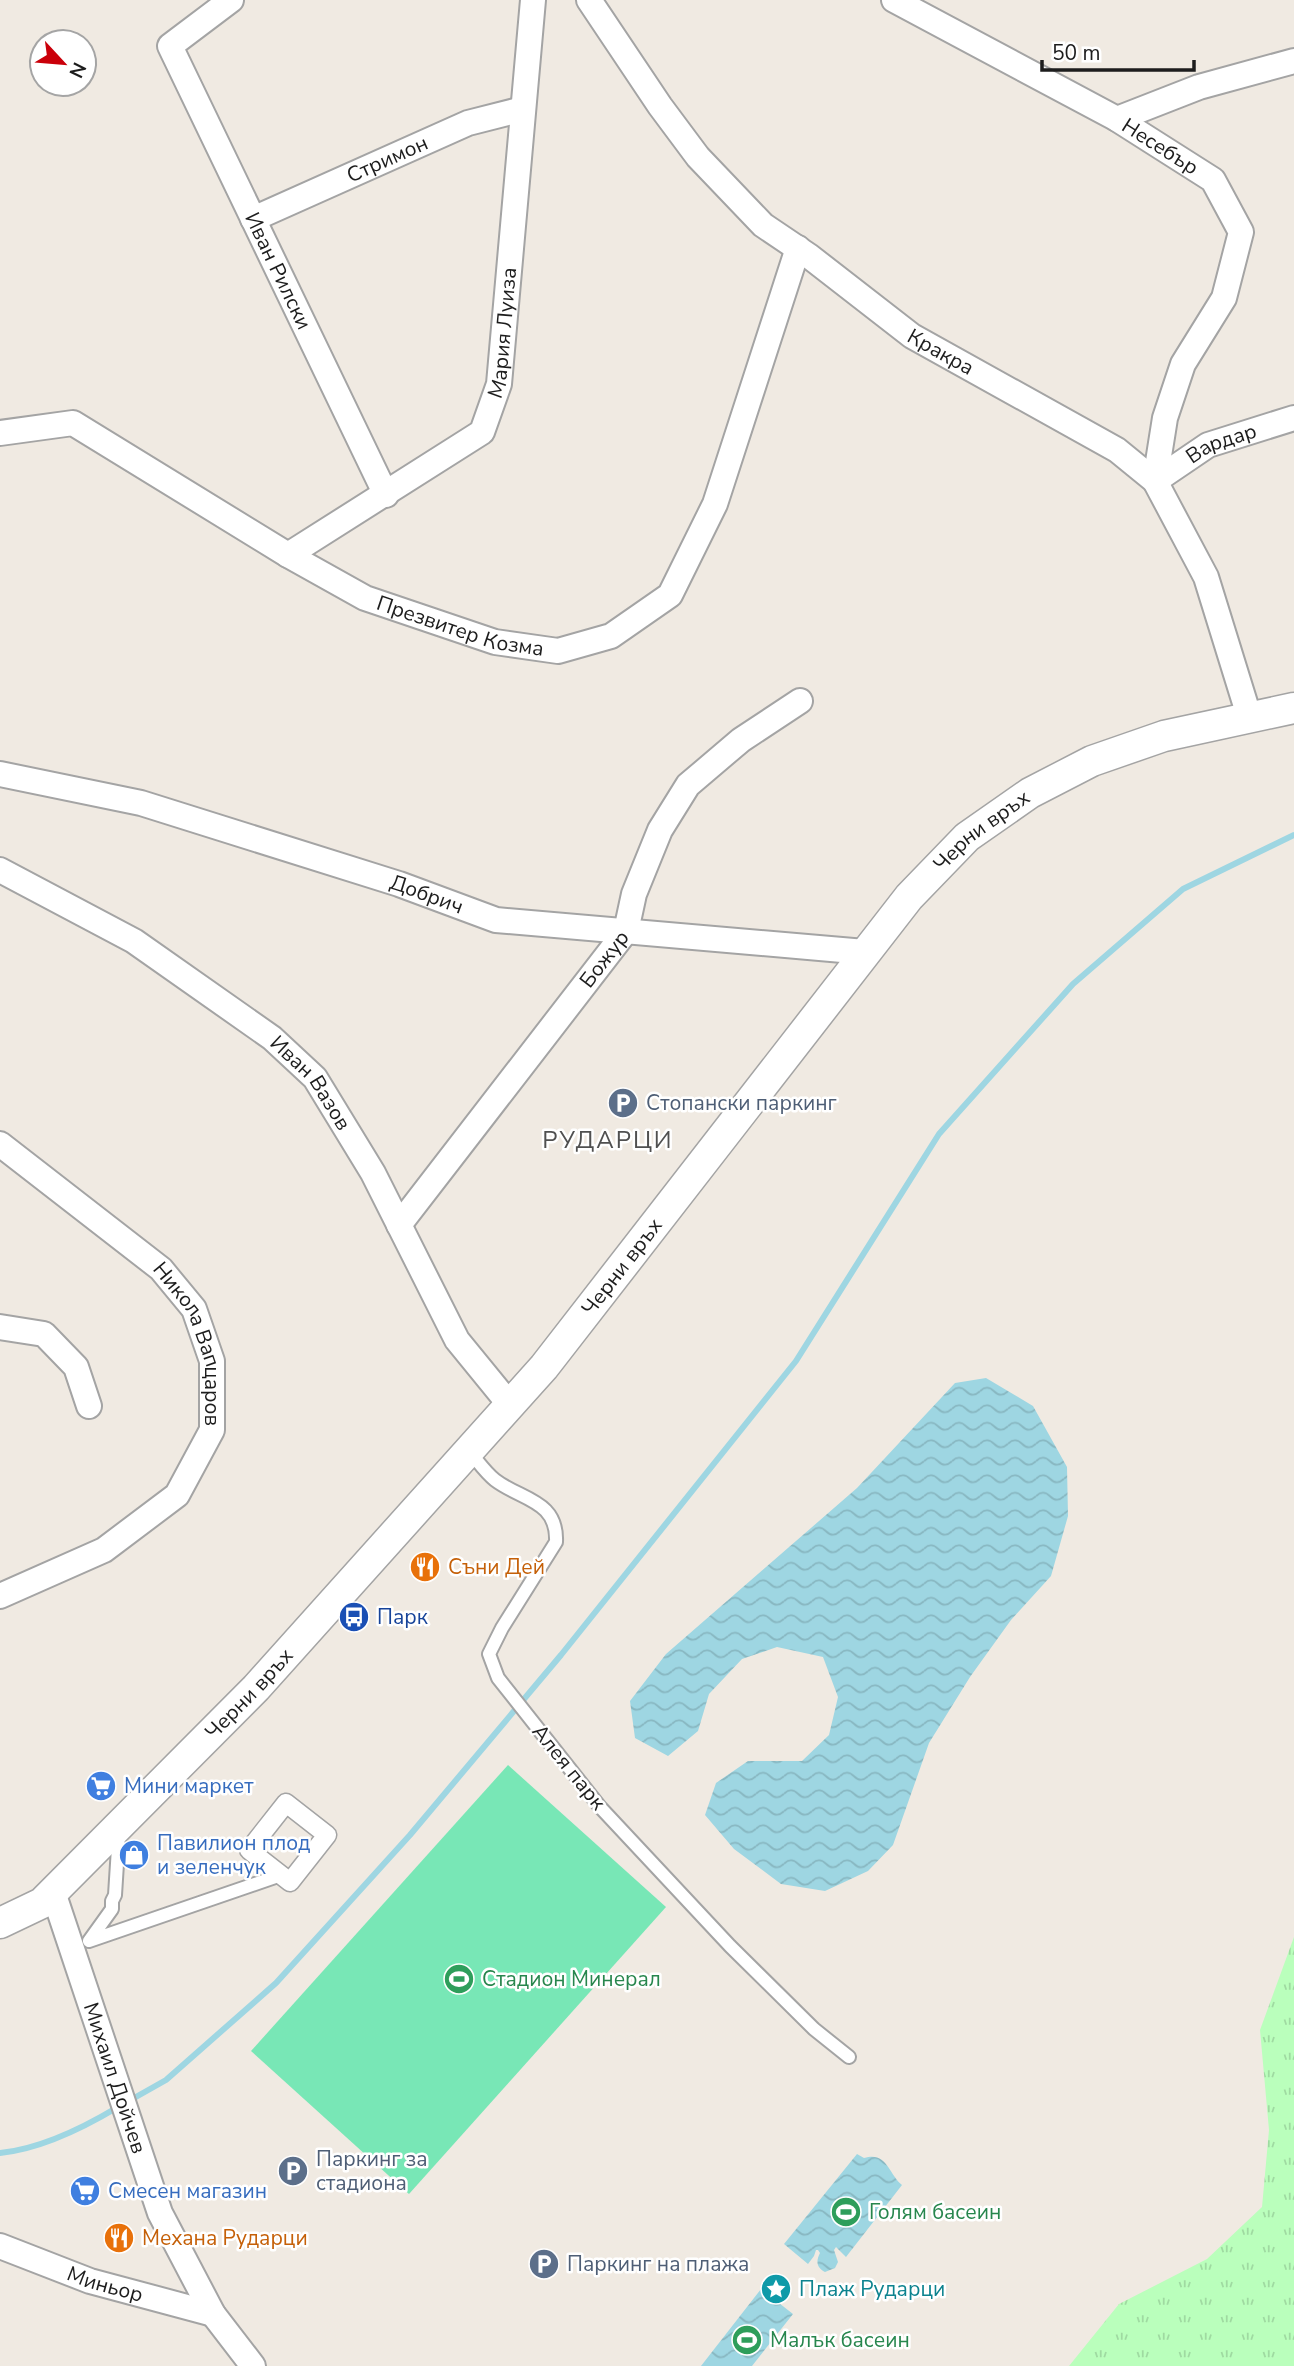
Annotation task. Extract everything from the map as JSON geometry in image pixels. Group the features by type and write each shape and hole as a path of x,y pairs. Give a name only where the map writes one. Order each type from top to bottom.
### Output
{"street":[{"name":"Иван Рилски","path":"231,0 170,46 386,495"},
{"name":"Мария Луиза","path":"288,555 482,432 499,384 533,0"},
{"name":"Кракра","path":"589,0 660,106 698,157 763,225 798,248 912,336 1117,450 1155,481 1206,578 1249,716"},
{"name":"Несебър","path":"894,0 1117,119 1213,180 1241,232 1224,298 1183,364 1165,418 1155,481"},
{"path":"1117,119 1199,87 1294,61"},
{"name":"Стримон","path":"253,219 468,123 523,109"},
{"name":"Презвитер Козма","path":"0,433 73,423 288,555 365,598 495,642 558,651 611,636 670,595 709,515 798,248"},
{"name":"Вардар","path":"1155,481 1209,445 1294,418"},
{"name":"Божур","path":"399,1225 626,931 634,894 660,831 688,785 741,740 800,701"},
{"name":"Черни връх","path":"0,1923 42,1903 256,1688 544,1367 865,952 909,897 967,837 1030,793 1092,761 1164,736 1294,708"},
{"name":"Добрич","path":"0,774 141,803 398,884 496,920 865,952"},
{"name":"Иван Вазов","path":"0,870 134,941 272,1038 315,1078 373,1173 457,1340 510,1405"},
{"name":"Никола Вапцаров","path":"0,1144 161,1269 194,1309 212,1360 212,1430 177,1495 104,1550 0,1596"},
{"path":"0,1327 44,1334 76,1367 89,1406"},
{"path":"286,1803 327,1835 290,1882 281,1875 249,1850 286,1803"},
{"name":"Михаил Дойчев","path":"53,1892 160,2213 213,2314 253,2366"},
{"name":"Миньор","path":"0,2246 90,2281 213,2314"}],"lane":[{"name":"Алея парк","path":"469,1451 495,1480 546,1509 556,1528 556,1542 502,1628 489,1654 498,1678 600,1807 730,1946 814,2029 849,2057"},
{"path":"120,1825 112,1909 89,1941 281,1875"}],"green space":[{"name":"Стадион Минерал","path":"508,1765 666,1907 409,2194 251,2051"},
{"path":"1294,1937 1294,2366 1069,2366 1119,2304 1207,2259 1262,2207 1269,2130 1260,2030"}],"water":[{"path":"986,1378 1033,1406 1067,1467 1068,1516 1051,1576 1011,1620 970,1677 929,1743 893,1845 868,1871 825,1891 781,1884 734,1849 705,1815 716,1783 748,1761 802,1761 829,1735 838,1697 823,1657 777,1647 742,1659 709,1694 698,1731 668,1756 635,1738 630,1701 666,1654 857,1488 955,1383"},
{"name":"Голям басеин","path":"857,2154 864,2158 882,2160 902,2185 846,2257 836,2247 834,2250 838,2262 835,2268 825,2272 818,2264 818,2250 808,2264 784,2244"},
{"name":"Малък басеин","path":"761,2289 793,2314 752,2366 701,2366"}],"waterway":[{"path":"127,2102 166,2080 276,1983 410,1835 561,1655 796,1361 939,1134 1073,984 1183,889 1294,835"},
{"path":"0,2153 31,2147 61,2136 118,2107"}],"place":[{"name":"Стопански паркинг","path":"623,1103"},
{"name":"Съни Дей","path":"425,1567"},
{"name":"Парк","path":"354,1617"},
{"name":"Мини маркет","path":"101,1786"},
{"name":"Павилион плод и зеленчук","path":"134,1855"},
{"name":"Стадион Минерал","path":"459,1979"},
{"name":"Паркинг за стадиона","path":"293,2171"},
{"name":"Смесен магазин","path":"85,2191"},
{"name":"Голям басеин","path":"846,2212"},
{"name":"Механа Рударци","path":"119,2238"},
{"name":"Паркинг на плажа","path":"544,2264"},
{"name":"Плаж Рударци","path":"776,2289"},
{"name":"Малък басеин","path":"747,2340"}],"district":[{"name":"РУДАРЦИ","path":"608,1140"}]}
